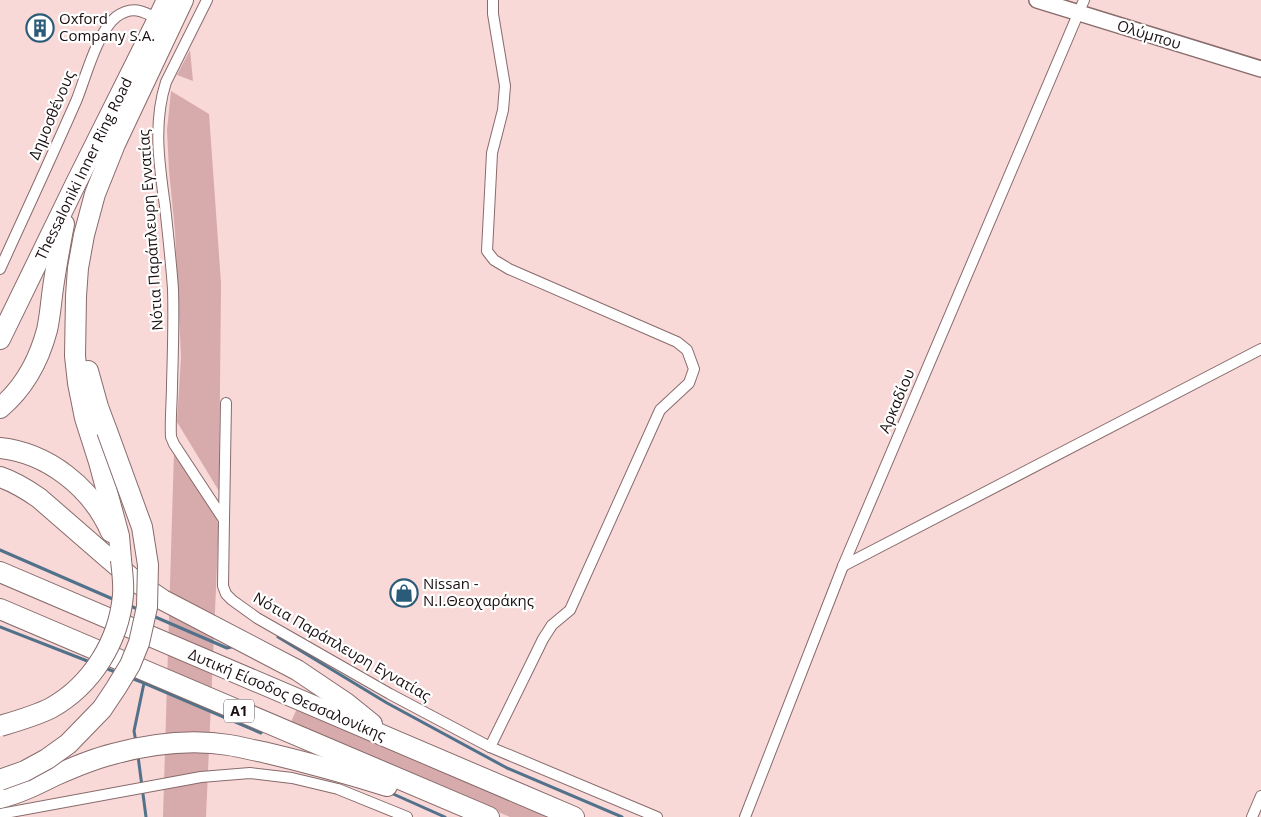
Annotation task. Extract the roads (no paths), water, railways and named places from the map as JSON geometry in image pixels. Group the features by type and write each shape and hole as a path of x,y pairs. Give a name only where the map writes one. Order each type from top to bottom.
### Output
{"highway":[{"name":"Thessaloniki Inner Ring Road","path":"2,334 167,0"},
{"name":"Thessaloniki Inner Ring Road","path":"0,726 28,718 51,708 81,685 100,662 112,641 120,616 123,595 119,536 85,418 78,383 75,356 78,268 84,235 95,194 116,144 183,0"},
{"path":"0,408 19,389 30,374 38,356 47,329 65,219 77,181"},
{"path":"0,780 25,771 47,759 68,744 102,709 130,665 139,643 147,607 148,564 142,527 90,381 76,309"},
{"path":"0,448 32,456 50,464 66,475 88,496 101,514 122,560"},
{"path":"0,477 27,489 39,498 135,581 163,600 297,670 346,703 391,739"},
{"name":"Δυτική Είσοδος Θεσσαλονίκης","path":"0,572 574,817"},
{"name":"Α1","path":"0,609 483,815"},
{"path":"0,798 89,762 135,749 182,743 228,745 335,770 483,815"}],"main road":[{"name":"Ολύμπου","path":"1037,0 1081,7 1261,69"}],"street":[{"name":"Νότια Παράπλευρη Εγνατίας","path":"207,0 164,88 158,126 158,144 170,244 173,289 172,437 174,444 224,520 223,586 226,594 257,618 390,694 490,747 657,817"},
{"path":"490,747 543,639 552,625 570,610 660,410 689,383 694,369 687,350 677,342 509,269 494,260 487,251 492,152 503,110 505,86 493,14 493,0"},
{"name":"Αρκαδίου","path":"745,817 843,566 1081,7"},
{"name":"Δημοσθένους","path":"0,269 77,98 107,26 124,12 133,10 146,12 158,19"},
{"path":"843,566 1261,349"},
{"path":"224,520 226,403"},
{"path":"0,814 201,777 250,773 292,778 338,789 407,817"},
{"path":"1252,817 1261,796"}],"waterway":[{"path":"0,550 115,600"},
{"path":"128,605 140,610"},
{"path":"153,616 227,648 235,646"},
{"path":"0,627 90,662"},
{"path":"278,637 387,703 507,768 622,817"},
{"path":"105,668 118,673"},
{"path":"131,678 144,683 134,731 136,742"},
{"path":"144,683 261,733"},
{"path":"138,756 146,817"},
{"path":"391,793 445,817"}],"place":[{"name":"Oxford Company S.A.","path":"40,28"},
{"name":"Nissan - Ν.Ι.Θεοχαράκης","path":"404,593"}]}
